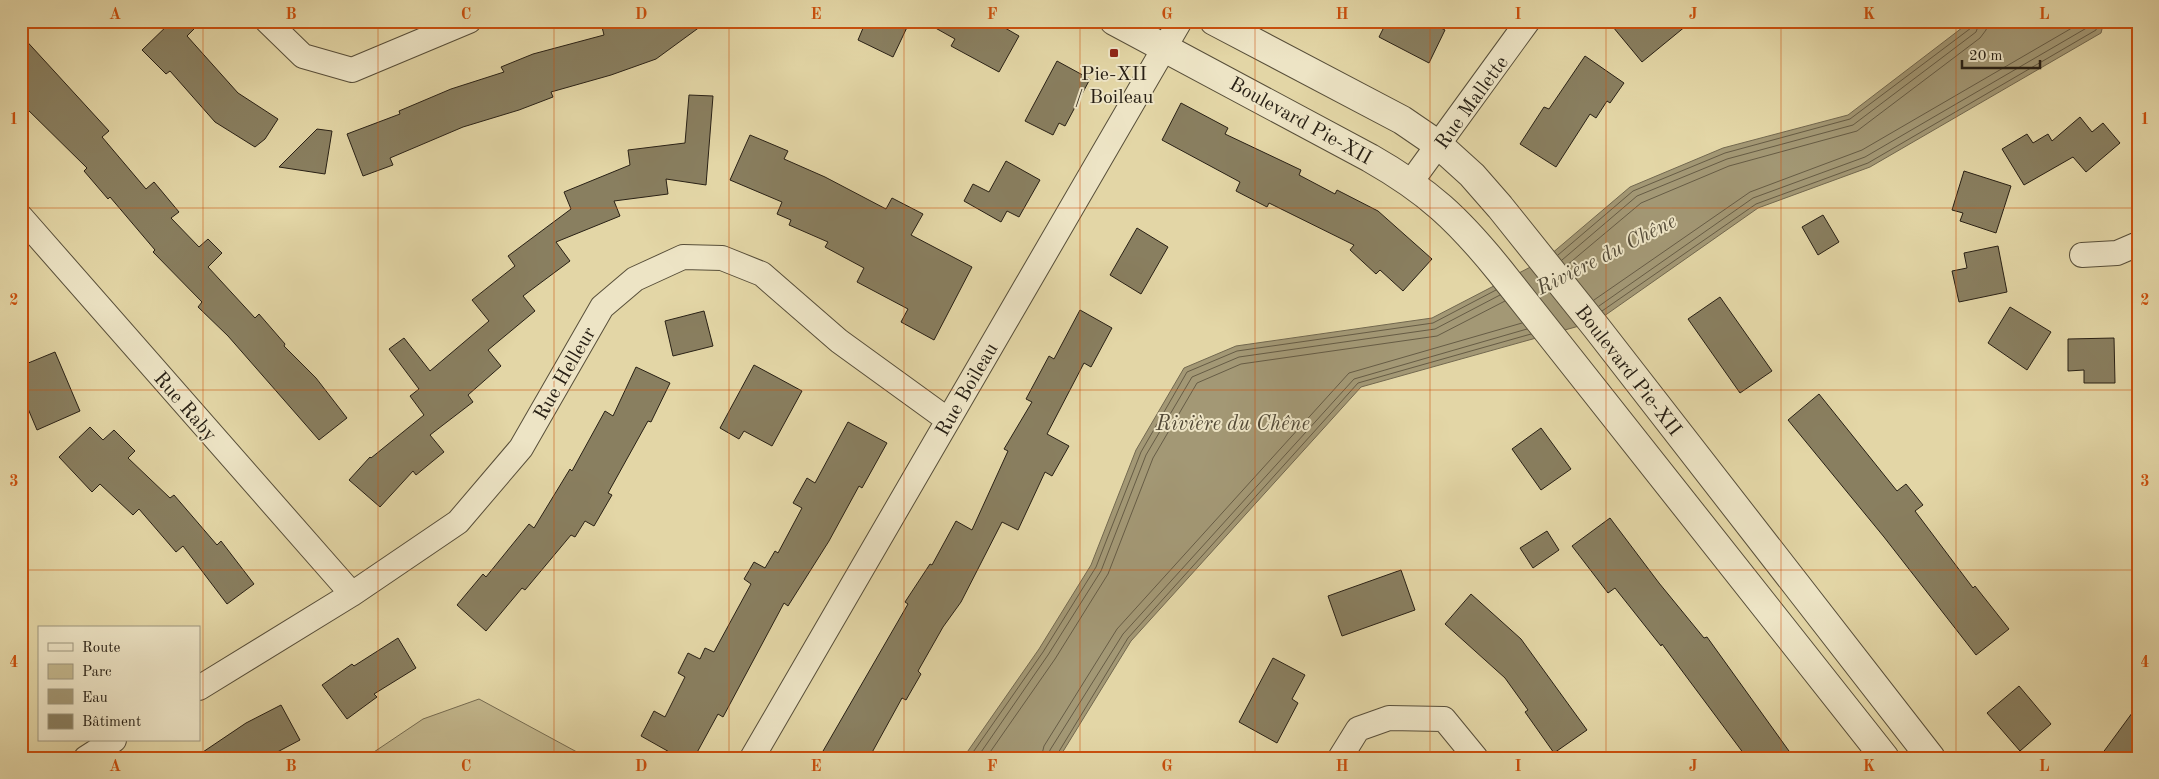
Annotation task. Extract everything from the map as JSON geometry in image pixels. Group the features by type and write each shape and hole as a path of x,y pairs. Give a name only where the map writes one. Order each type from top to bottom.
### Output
{"street":[{"path":"267,21 303,56 352,70 469,21"},
{"name":"Boulevard Pie-XII","path":"1114,21 1166,47 1411,182 1458,221 1500,271 1884,758"},
{"name":"Rue Boileau","path":"752,758 1180,21"},
{"name":"Boulevard Pie-XII","path":"1214,21 1386,111 1440,146 1487,192 1596,327 1931,758"},
{"name":"Rue Mallette","path":"1411,182 1440,146 1528,21"},
{"name":"Rue Raby","path":"21,217 352,594"},
{"path":"2082,255 2116,253 2138,244"},
{"name":"Rue Helleur","path":"200,687 352,594 458,522 521,448 602,307 635,279 683,257 722,258 762,274 839,341 948,420"},
{"path":"1340,758 1358,729 1389,718 1444,719 1476,758"},
{"path":"86,758 111,742"}],"green space":[{"path":"479,699 588,758 365,758 423,719"}],"water":[{"name":"Rivière du Chêne","path":"1971,21 2104,21 2101,33 1870,167 1758,208 1597,321 1361,387 1131,641 1059,758 963,758 1039,649 1091,565 1136,450 1184,368 1236,346 1432,318 1544,260 1630,187 1723,148 1848,115"}],"building":[{"path":"172,21 202,21 187,36 238,93 278,119 265,139 255,147 215,122 170,71 166,74 142,50"},
{"path":"617,21 708,21 656,59 611,75 551,92 553,97 519,110 463,127 390,158 393,165 363,176 347,134 400,114 399,111 451,89 504,72 501,67 533,54 604,35 602,27"},
{"path":"866,21 910,21 893,57 858,40"},
{"path":"923,21 993,21 1019,36 999,72 951,46 955,39"},
{"path":"1387,21 1427,21 1445,30 1429,63 1379,37"},
{"path":"1608,21 1692,21 1642,62"},
{"path":"21,35 109,131 102,137 146,189 154,182 179,212 171,218 199,247 208,239 222,253 208,267 255,318 259,314 285,344 284,346 316,378 347,418 319,440 228,336 198,307 202,302 153,252 155,250 110,197 108,199 84,171 87,168 21,103"},
{"path":"1585,56 1624,83 1610,103 1607,101 1596,118 1590,114 1556,167 1520,144 1544,107 1549,109"},
{"path":"1057,61 1090,79 1065,126 1059,123 1053,135 1025,121"},
{"path":"689,95 713,96 706,185 666,179 668,194 614,201 620,216 556,242 570,261 523,296 535,311 488,350 501,366 468,395 473,402 430,435 444,452 416,475 413,471 380,507 349,480 370,457 424,415 410,396 419,389 389,349 404,338 430,371 489,321 472,300 515,266 508,256 571,209 564,192 630,165 628,150 685,143"},
{"path":"1181,103 1228,128 1225,134 1301,170 1299,175 1335,194 1337,190 1378,211 1432,259 1403,291 1380,270 1376,274 1350,250 1354,245 1269,203 1267,207 1236,191 1240,182 1162,140"},
{"path":"2080,117 2092,132 2103,123 2120,143 2086,172 2073,157 2024,185 2002,149 2027,134 2033,143 2048,134 2052,141"},
{"path":"317,129 332,131 325,174 279,167"},
{"path":"750,135 788,151 784,159 825,177 886,209 892,198 923,214 911,235 972,267 934,340 901,322 908,309 857,282 864,268 825,247 828,242 789,225 791,220 777,214 782,202 730,180"},
{"path":"1006,161 1040,180 1019,217 1007,211 1001,222 964,201 973,184 989,192"},
{"path":"1964,171 2011,186 1996,233 1960,221 1963,213 1952,210"},
{"path":"1823,215 1839,242 1818,255 1802,227"},
{"path":"1137,228 1168,247 1141,294 1110,275"},
{"path":"1998,246 2007,292 1959,302 1952,271 1967,268 1964,253"},
{"path":"1720,297 1772,371 1740,393 1688,319"},
{"path":"2010,307 2051,332 2027,370 1988,343"},
{"path":"1080,310 1112,328 1091,367 1084,363 1047,434 1069,446 1052,476 1045,472 1018,530 1002,522 961,602 943,627 918,671 921,674 906,700 902,698 869,758 819,758 908,604 905,602 930,564 932,565 956,521 972,530 1008,451 1004,449 1032,402 1026,399 1049,356 1054,359"},
{"path":"704,311 713,346 673,356 665,321"},
{"path":"2114,338 2115,383 2084,383 2084,370 2068,371 2068,339"},
{"path":"55,352 80,411 37,430 21,392 21,366"},
{"path":"754,365 802,391 772,446 744,431 739,439 720,428"},
{"path":"636,367 670,383 651,422 648,421 608,493 612,495 594,526 585,521 575,537 571,535 525,590 522,588 486,631 457,605 483,574 486,577 529,524 534,528 570,469 572,471 605,411 613,416"},
{"path":"1819,394 1897,491 1906,484 1923,505 1915,511 1973,588 1975,586 2009,629 1976,655 1884,537 1788,420"},
{"path":"848,422 887,443 862,488 859,486 829,541 788,606 784,603 723,717 718,714 694,758 680,758 641,736 654,711 665,717 685,677 678,673 688,653 700,659 705,648 714,652 751,584 744,579 754,562 765,568 775,551 778,553 802,508 793,503 807,478 815,483"},
{"path":"90,427 103,440 114,430 135,451 128,458 170,498 174,495 217,545 221,541 254,584 227,604 183,546 176,552 139,509 133,515 100,484 92,492 59,457"},
{"path":"1541,428 1571,469 1541,490 1512,449"},
{"path":"1610,518 1659,583 1704,638 1707,637 1794,758 1747,758 1662,644 1661,646 1615,588 1608,593 1572,546"},
{"path":"1547,531 1559,550 1533,568 1520,548"},
{"path":"1401,570 1415,610 1342,636 1328,596"},
{"path":"1471,594 1521,639 1587,730 1554,753 1525,712 1528,710 1505,678 1445,624"},
{"path":"398,638 416,668 374,694 377,697 347,719 322,685 352,664 354,666"},
{"path":"1273,658 1305,675 1292,699 1298,703 1277,743 1239,722"},
{"path":"2019,686 2051,724 2020,751 1987,713"},
{"path":"281,705 300,740 266,758 194,758 246,723"},
{"path":"2138,705 2138,758 2099,758"}],"place":[{"name":"Pie-XII / Boileau","path":"1114,53"}]}
